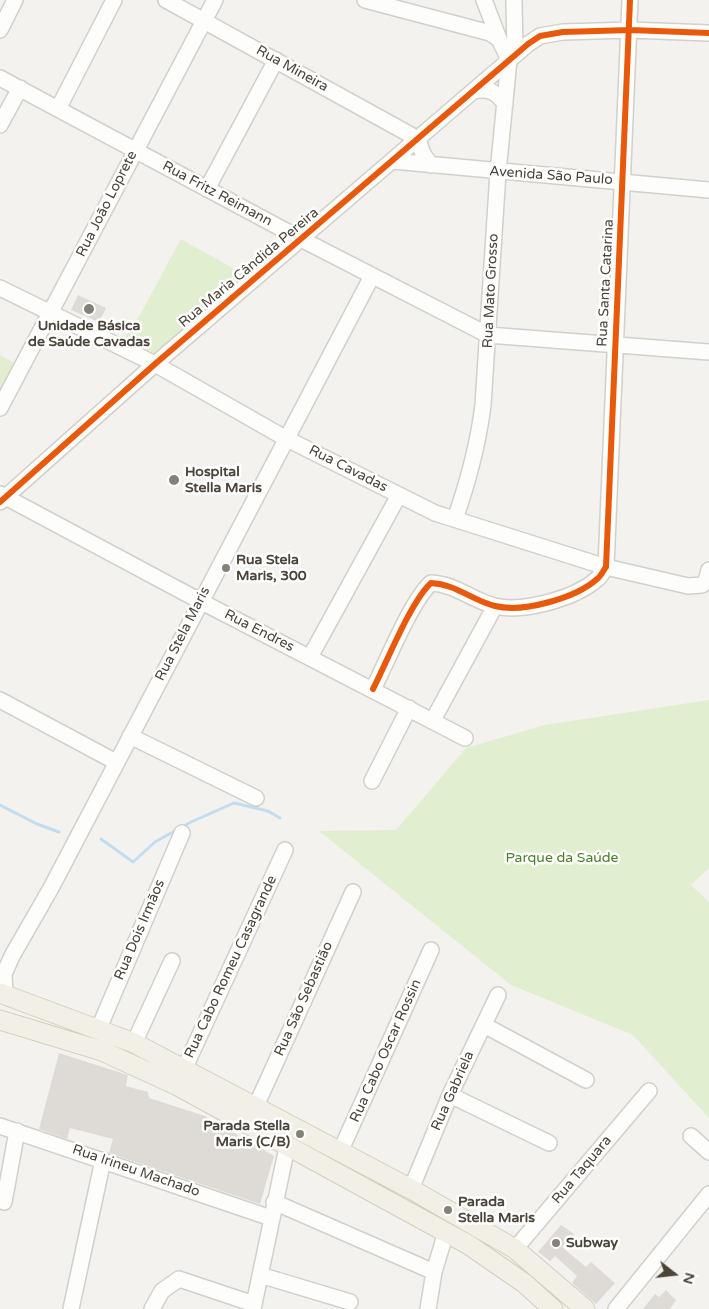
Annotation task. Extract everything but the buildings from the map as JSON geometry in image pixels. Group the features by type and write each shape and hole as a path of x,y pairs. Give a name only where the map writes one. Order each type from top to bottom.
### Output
{"main road":[{"path":"2,994 134,1042 180,1077 287,1147 491,1258 524,1283 553,1309"},
{"path":"0,1020 180,1077 256,1106 411,1189 515,1249 585,1309"}],"street":[{"path":"0,30 15,0"},
{"path":"58,109 114,0"},
{"name":"Rua Mineira","path":"166,0 418,139"},
{"name":"Rua João Loprete","path":"0,408 215,0"},
{"path":"366,0 480,30 500,39"},
{"path":"484,0 500,39 512,57"},
{"name":"Rua Mato Grosso","path":"455,519 467,485 479,434 487,372 498,172 512,57 514,0"},
{"name":"Rua Santa Catarina","path":"606,567 630,0"},
{"path":"514,22 540,36 563,32 630,30 709,33"},
{"name":"Rua Maria Cândida Pereira","path":"2,498 155,364 393,162 512,57 540,36"},
{"path":"207,189 276,60"},
{"name":"Rua Fritz Reimann","path":"0,78 301,239 488,335"},
{"path":"0,126 20,88"},
{"path":"473,91 494,92 505,104"},
{"path":"418,139 423,154 431,165"},
{"name":"Avenida São Paulo","path":"393,162 709,190"},
{"name":"Rua Stela Maris","path":"2,994 4,974 12,956 51,888 285,438 372,276"},
{"name":"Rua Cavadas","path":"0,288 155,364 285,438 436,513 606,567 696,587 706,581 709,570"},
{"path":"488,335 709,352"},
{"path":"310,657 399,494"},
{"name":"Rua Endres","path":"2,498 373,688 465,738"},
{"path":"373,688 416,603 431,583 446,584 495,606 517,608 540,604 574,592 597,579 606,567"},
{"path":"433,720 495,606"},
{"path":"0,700 116,762"},
{"path":"372,780 410,708"},
{"path":"130,736 256,798"},
{"name":"Rua Dois Irmãos","path":"99,1028 182,833"},
{"name":"Rua Cabo Romeu Casagrande","path":"180,1077 285,850"},
{"name":"Rua São Sebastião","path":"256,1106 353,892"},
{"name":"Rua Cabo Oscar Rossin","path":"340,1152 431,950"},
{"path":"134,1042 172,961"},
{"name":"Rua Gabriela","path":"411,1189 450,1095 498,995"},
{"path":"484,1025 586,1080"},
{"name":"Rua Taquara","path":"515,1249 649,1091"},
{"path":"450,1095 548,1143"},
{"name":"Rua Irineu Machado","path":"0,1126 271,1218"},
{"path":"4,1202 17,1131"},
{"path":"691,1136 709,1152"},
{"path":"152,1309 162,1291 179,1279 254,1306 274,1202 287,1147"},
{"path":"71,1309 102,1160"},
{"path":"616,1309 709,1194"},
{"path":"274,1202 434,1272"},
{"path":"428,1309 434,1272 446,1232"},
{"path":"260,1275 350,1302"}],"green space":[{"path":"181,239 245,275 155,354 124,338 141,313"},
{"path":"0,355 18,365 3,394 0,392"},
{"name":"Parque da Saúde","path":"709,700 709,868 691,885 709,902 709,1118 633,1035 511,985 319,831 396,830 466,748 545,725"}],"waterway":[{"path":"101,839 133,862 155,842 191,822 234,803 268,811 280,818"},
{"path":"0,805 37,824 59,832"}],"cycle path":[{"path":"373,689 415,603 431,583 448,586 495,606 507,608 534,606 563,598 588,586 601,575 606,567 630,0"},
{"path":"0,502 155,364 528,44 540,36 563,32 630,30 709,33"}],"place":[{"name":"Unidade Básica de Saúde Cavadas","path":"89,309"},
{"name":"Hospital Stella Maris","path":"174,480"},
{"name":"Rua Stela Maris, 300","path":"226,568"},
{"name":"Parada Stella Maris (C/B)","path":"300,1134"},
{"name":"Parada Stella Maris","path":"448,1210"},
{"name":"Subway","path":"556,1243"}]}
